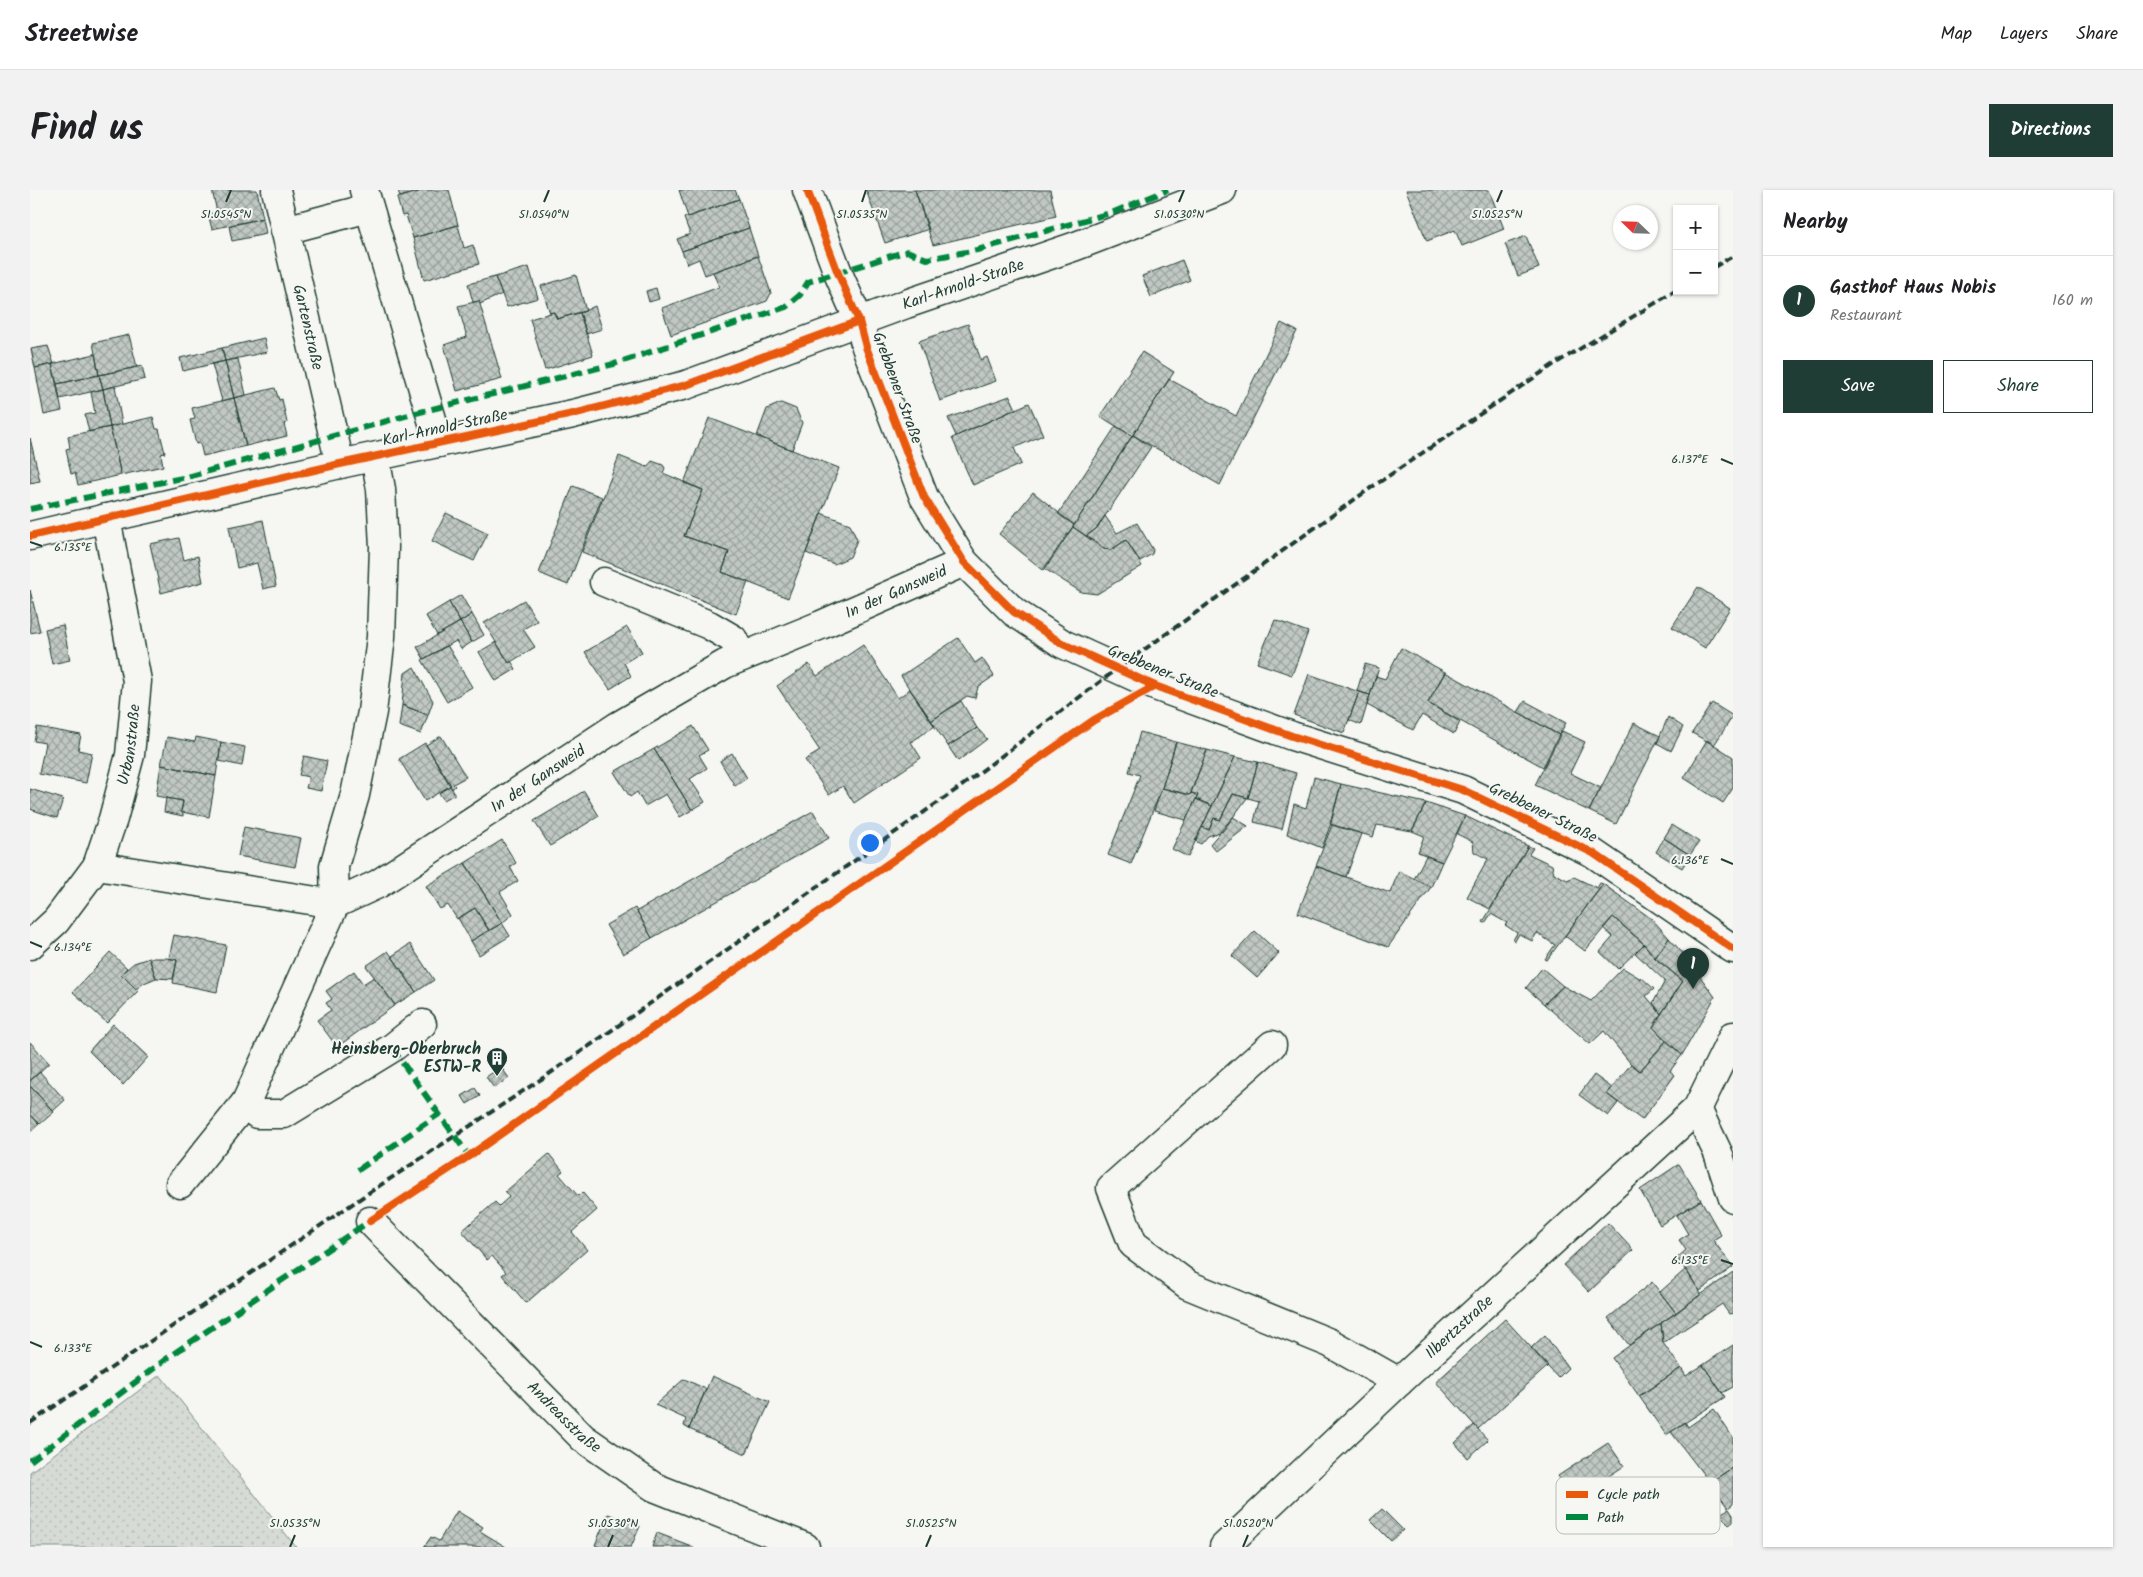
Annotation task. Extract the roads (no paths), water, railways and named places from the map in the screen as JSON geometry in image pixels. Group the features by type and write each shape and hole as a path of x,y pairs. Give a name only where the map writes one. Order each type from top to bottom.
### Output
{"street":[{"name":"Gartenstraße","path":"276,190 340,464"},
{"name":"Grebbener Straße","path":"807,190 838,273 859,321 866,347 924,497 964,562 1014,612 1063,644 1164,690 1292,736 1463,790 1593,853 1733,948"},
{"name":"Karl-Arnold-Straße","path":"30,536 340,464 573,414 686,385 859,321 1076,246 1222,190"},
{"path":"285,230 366,199 439,443"},
{"path":"180,1184 246,1102 335,904 334,866 357,786 372,712 381,637 384,547 381,489 375,457"},
{"name":"Urbanstraße","path":"30,945 56,920 97,866 113,819 130,755 137,681 106,518"},
{"name":"In der Gansweid","path":"335,904 378,884 618,726 725,664 964,562"},
{"path":"604,582 709,625 733,639 742,657"},
{"path":"97,866 335,904"},
{"path":"246,1102 258,1114 284,1114 392,1048 422,1024"},
{"path":"1733,1036 1697,1109 1718,1153 1733,1198"},
{"path":"1272,1045 1111,1188 1133,1244 1188,1285 1330,1343 1399,1382"},
{"name":"Ilbertzstraße","path":"1224,1547 1399,1382 1697,1109"},
{"name":"Andreasstraße","path":"370,1222 583,1438 654,1487 805,1547"}],"railway":[{"path":"1718,265 1733,256"},
{"path":"30,1423 370,1192 549,1074 963,785 1117,669 1372,487 1553,365 1673,292"}],"place":[{"name":"Gasthof Haus Nobis","path":"1693,989"},
{"name":"Heinsberg-Oberbruch ESTW-R","path":"497,1077"}]}
